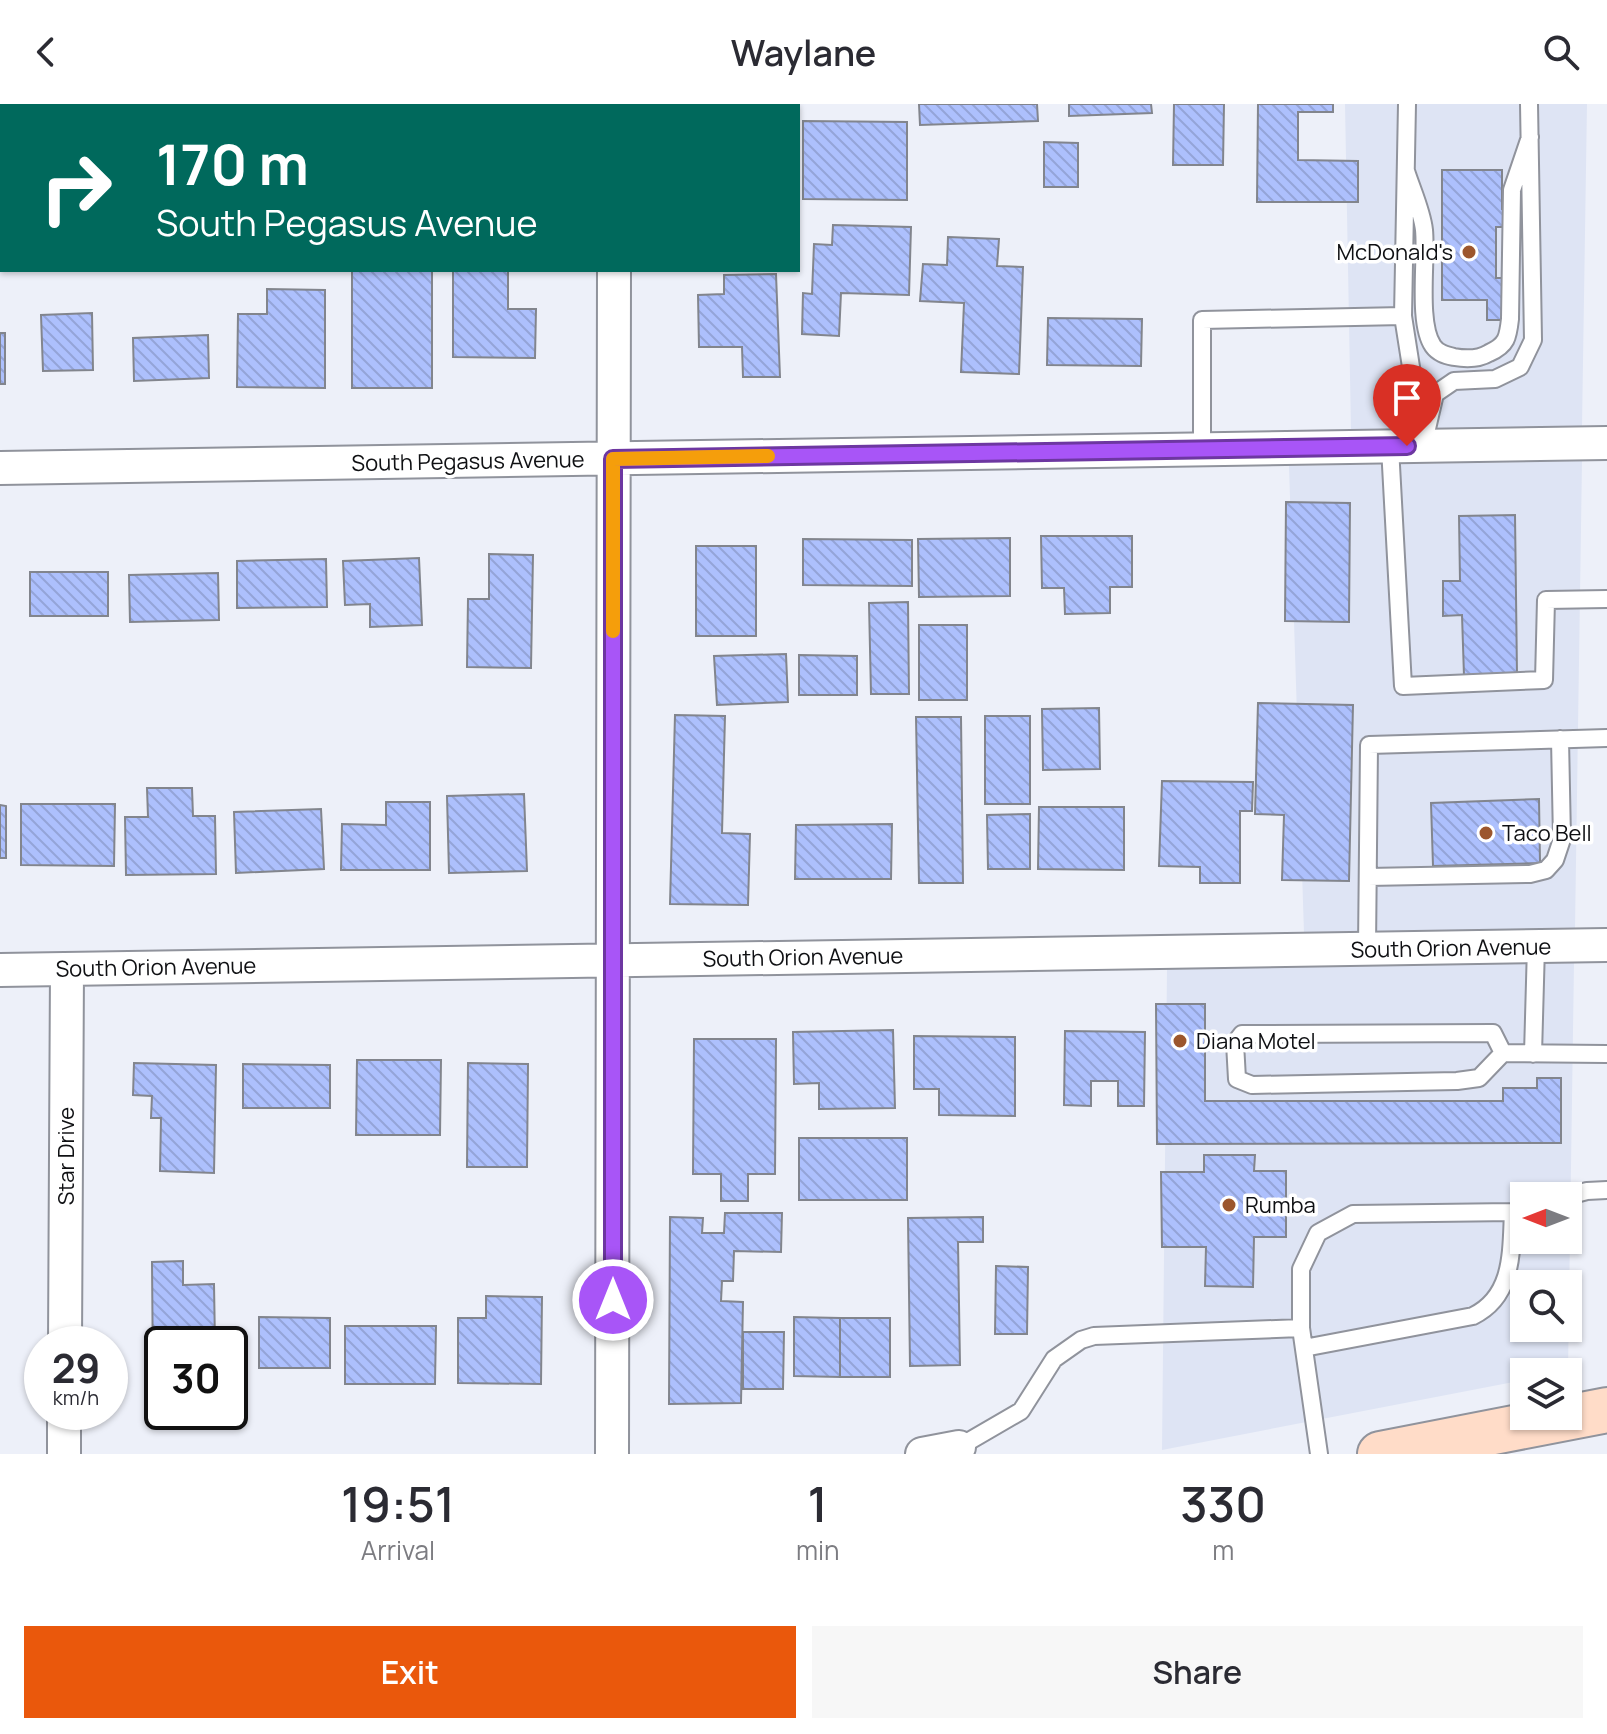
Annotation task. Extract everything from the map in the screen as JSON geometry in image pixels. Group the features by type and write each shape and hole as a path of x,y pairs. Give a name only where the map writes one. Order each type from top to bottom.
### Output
{"main road":[{"path":"1380,1454 1607,1410"}],"street":[{"path":"612,1454 614,272"},
{"name":"South Pegasus Avenue","path":"0,468 1607,443"},
{"name":"South Orion Avenue","path":"0,970 1607,945"},
{"name":"Star Drive","path":"65,1326 67,969"},
{"path":"64,1430 64,1454"},
{"path":"922,1454 959,1447"}],"lane":[{"path":"1407,104 1403,316 1423,446"},
{"path":"1423,446 1435,394 1454,381 1495,379 1520,367 1533,340 1529,104"},
{"path":"1406,171 1424,228 1428,335 1443,355 1481,358 1496,350 1508,338 1512,190 1530,137"},
{"path":"1202,450 1202,320 1403,316"},
{"path":"1390,447 1403,686 1544,680 1546,600 1607,599"},
{"path":"1367,949 1369,745 1607,738"},
{"path":"1368,877 1530,874 1546,870 1555,860 1562,839 1560,739"},
{"path":"1533,1054 1536,946"},
{"path":"1503,1053 1493,1033 1242,1034 1235,1043 1237,1079 1252,1085 1457,1081 1479,1078 1503,1053 1607,1054"},
{"path":"1582,1192 1607,1190"},
{"path":"1319,1454 1301,1328 1301,1269 1318,1233 1353,1214 1510,1211"},
{"path":"1304,1348 1473,1316 1484,1310 1503,1287 1511,1254"},
{"path":"959,1447 1021,1411 1054,1359 1081,1340 1094,1336 1301,1328"}],"shaded area":[{"path":"1345,104 1587,104 1582,427 1351,431"},
{"path":"1582,461 1575,929 1304,933 1289,466"},
{"path":"1574,963 1571,1182 1510,1182 1510,1254 1570,1254 1569,1270 1510,1270 1510,1342 1568,1342 1568,1358 1510,1358 1510,1383 1162,1450 1167,969"}],"building":[{"path":"919,104 1037,104 1038,121 920,125"},
{"path":"1069,104 1151,104 1152,113 1069,116"},
{"path":"1174,104 1224,104 1223,165 1173,165"},
{"path":"1258,104 1333,104 1333,112 1298,112 1298,160 1358,161 1358,202 1257,202"},
{"path":"803,121 907,122 907,200 803,199"},
{"path":"1044,142 1078,143 1078,187 1044,187"},
{"name":"McDonald's","path":"1442,170 1502,170 1502,209 1509,209 1509,227 1496,227 1496,278 1508,278 1508,293 1502,293 1502,320 1487,320 1487,300 1442,300"},
{"path":"833,225 911,227 909,295 841,293 839,336 802,334 803,293 812,294 814,244 832,245"},
{"path":"948,237 999,239 997,266 1023,267 1019,374 961,372 964,303 920,301 923,264 947,265"},
{"path":"352,272 432,272 432,388 352,388"},
{"path":"453,272 508,272 508,309 536,309 535,358 453,357"},
{"path":"776,274 780,377 743,377 742,347 699,347 698,295 724,294 724,275"},
{"path":"267,289 325,290 325,388 237,387 238,314 267,314"},
{"path":"92,313 93,370 43,371 41,315"},
{"path":"1048,318 1142,319 1141,366 1047,365"},
{"path":"0,333 5,333 5,384 0,384"},
{"path":"208,335 209,378 134,381 133,338"},
{"path":"1286,502 1350,503 1349,622 1285,621"},
{"path":"1515,515 1517,675 1464,676 1462,615 1443,616 1443,581 1460,581 1459,516"},
{"path":"1041,536 1132,536 1132,587 1110,587 1110,613 1065,614 1064,588 1042,588"},
{"path":"1010,538 1010,596 919,597 918,539"},
{"path":"803,539 912,540 912,586 803,585"},
{"path":"696,546 756,546 756,636 696,636"},
{"path":"489,554 533,555 531,668 467,667 468,599 489,599"},
{"path":"419,558 422,625 370,627 370,604 345,605 343,561"},
{"path":"326,559 327,607 237,608 237,561"},
{"path":"30,572 108,572 108,616 30,616"},
{"path":"218,573 219,620 130,622 129,575"},
{"path":"908,602 909,694 871,694 869,603"},
{"path":"919,625 967,625 967,700 919,700"},
{"path":"786,654 788,702 717,705 714,656"},
{"path":"799,655 857,656 857,695 799,695"},
{"path":"1258,703 1353,705 1349,881 1282,880 1284,815 1255,814"},
{"path":"1099,708 1100,769 1043,770 1042,709"},
{"path":"675,715 725,716 722,833 750,834 748,905 670,904"},
{"path":"985,716 1030,716 1030,804 985,804"},
{"path":"916,717 961,717 963,883 919,883"},
{"path":"1162,781 1253,782 1252,811 1240,811 1240,883 1200,883 1200,867 1159,866"},
{"path":"147,788 192,788 193,816 215,816 216,874 126,875 125,817 148,817"},
{"path":"524,794 527,871 449,873 447,796"},
{"name":"Taco Bell","path":"1539,799 1540,863 1433,866 1431,803"},
{"path":"386,802 430,802 430,870 341,870 342,824 386,825"},
{"path":"21,804 115,804 114,866 21,865"},
{"path":"0,805 6,806 6,858 0,858"},
{"path":"1039,807 1124,807 1124,870 1038,869"},
{"path":"321,809 324,869 236,873 234,812"},
{"path":"1030,814 1030,869 988,869 987,815"},
{"path":"892,824 891,879 795,879 796,825"},
{"name":"Diana Motel","path":"1156,1004 1205,1004 1205,1101 1503,1101 1503,1088 1537,1088 1537,1078 1561,1078 1561,1143 1157,1144"},
{"path":"893,1030 895,1108 819,1109 819,1083 794,1084 793,1032"},
{"path":"1065,1031 1145,1032 1144,1106 1118,1106 1118,1081 1091,1081 1091,1106 1064,1105"},
{"path":"914,1036 1015,1037 1015,1116 939,1115 939,1089 914,1089"},
{"path":"694,1039 776,1039 775,1174 748,1174 748,1201 721,1201 721,1174 693,1174"},
{"path":"357,1060 441,1060 440,1135 356,1135"},
{"path":"134,1063 216,1065 214,1173 160,1171 161,1118 151,1118 152,1096 133,1095"},
{"path":"468,1063 528,1064 527,1167 467,1167"},
{"path":"243,1064 330,1065 330,1108 243,1108"},
{"path":"799,1138 907,1138 907,1200 799,1200"},
{"path":"1204,1155 1255,1155 1254,1171 1286,1171 1286,1237 1254,1237 1253,1287 1205,1286 1206,1247 1162,1247 1161,1172 1204,1172"},
{"path":"725,1213 782,1213 781,1252 734,1251 733,1281 722,1281 721,1301 743,1302 741,1403 669,1404 670,1217 703,1218 702,1233 724,1233"},
{"path":"983,1217 983,1242 958,1242 960,1365 910,1366 908,1218"},
{"path":"183,1261 183,1285 214,1284 215,1326 153,1326 152,1262"},
{"path":"996,1266 1028,1267 1027,1334 995,1334"},
{"path":"486,1296 542,1297 541,1384 458,1383 458,1318 486,1318"},
{"path":"259,1317 330,1318 330,1368 259,1368"},
{"path":"794,1317 840,1318 840,1377 794,1376"},
{"path":"840,1318 890,1318 890,1377 840,1377"},
{"path":"345,1326 436,1326 435,1384 345,1384"},
{"path":"743,1332 784,1332 783,1389 743,1389"}],"slow traffic":[{"path":"613,631 613,459 768,456"}],"place":[{"name":"McDonald's","path":"1469,252"},
{"name":"Taco Bell","path":"1486,833"},
{"name":"Diana Motel","path":"1180,1041"},
{"name":"Rumba","path":"1229,1205"}],"route":[{"path":"613,1300 613,459 1407,446"}]}
